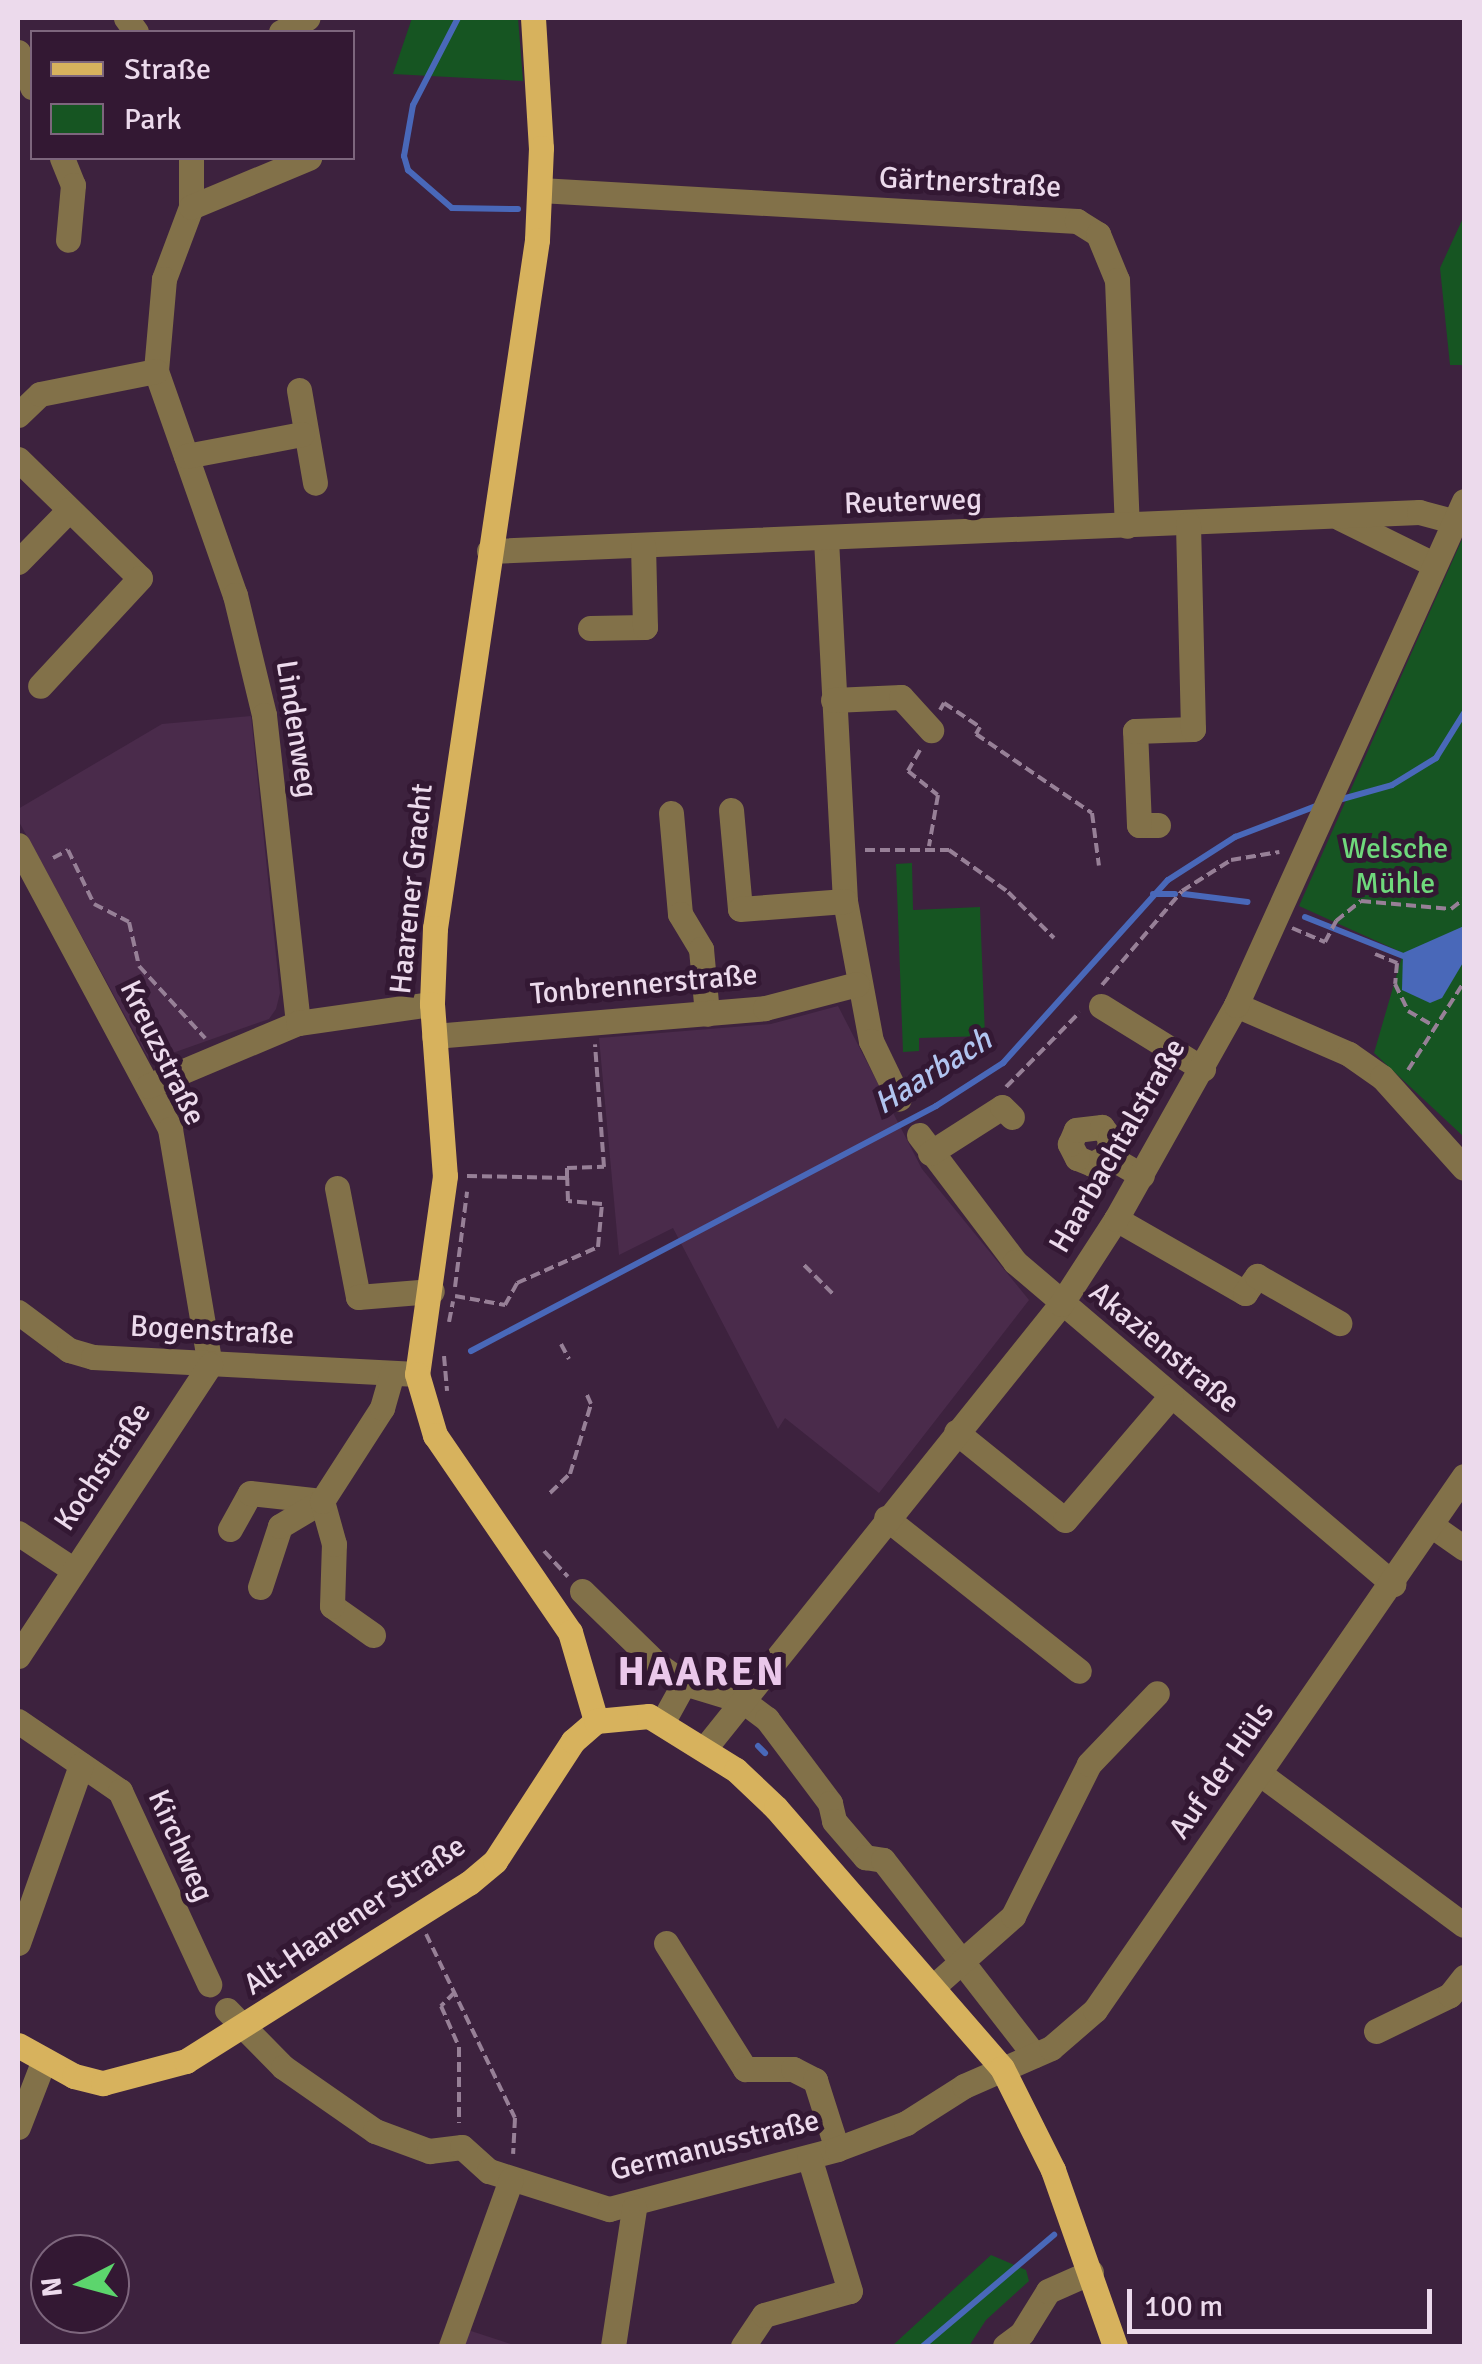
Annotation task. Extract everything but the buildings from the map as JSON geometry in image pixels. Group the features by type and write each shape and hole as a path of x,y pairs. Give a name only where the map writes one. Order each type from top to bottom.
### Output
{"main road":[{"name":"Haarener Gracht","path":"533,18 540,190 443,859 432,1004 446,1176 443,1293 405,1373 435,1435 570,1632 596,1721"},
{"path":"596,1721 632,1713 662,1723 705,1748 808,1844 934,1986 1002,2068 1053,2170 1115,2346"},
{"name":"Alt-Haarener Straße","path":"18,2045 84,2080 123,2081 186,2060 234,2020 417,1916 495,1861 572,1741 596,1721"}],"street":[{"path":"285,30 307,18"},
{"path":"18,28 24,40 18,48 30,81"},
{"path":"63,160 74,185 68,240"},
{"name":"Lindenweg","path":"191,160 191,207 164,279 156,371 234,595 264,714 298,1022"},
{"path":"191,207 304,160"},
{"name":"Gärtnerstraße","path":"540,190 1077,221 1098,234 1116,280 1127,526"},
{"path":"18,415 40,394 156,371"},
{"path":"299,390 302,434 314,484"},
{"path":"186,456 302,434"},
{"path":"18,460 140,578 40,686"},
{"path":"18,562 68,510"},
{"name":"Reuterweg","path":"488,551 1458,511"},
{"name":"Haarbachtalstraße","path":"705,1748 1061,1304 1116,1219 1236,1005 1458,511"},
{"name":"Reuterweg","path":"1340,518 1433,564"},
{"path":"1158,825 1139,825 1135,731 1193,729 1188,524"},
{"path":"826,538 845,900 857,984 871,1041 898,1099"},
{"path":"590,628 645,627 643,546"},
{"path":"833,700 901,697 931,730"},
{"path":"731,810 740,910 845,900"},
{"path":"671,814 680,914 702,950 706,1014"},
{"name":"Kreuzstraße","path":"18,845 170,1129 210,1365"},
{"name":"Tonbrennerstraße","path":"434,1036 766,1008 857,984"},
{"path":"148,1086 298,1022 432,1004"},
{"path":"1236,1005 1349,1054 1395,1091 1464,1168"},
{"path":"1101,1006 1202,1069"},
{"name":"Akazienstraße","path":"1012,1117 1002,1107 925,1144 1015,1262 1394,1584"},
{"path":"1108,1156 1142,1176"},
{"path":"337,1188 358,1297 443,1293"},
{"path":"1116,1219 1244,1293 1257,1276 1338,1322"},
{"name":"Bogenstraße","path":"18,1312 69,1350 93,1358 405,1373"},
{"name":"Kochstraße","path":"18,1656 210,1365"},
{"path":"260,1587 280,1526 322,1501 405,1373"},
{"path":"956,1432 1065,1520 1171,1396"},
{"name":"Auf der Hüls","path":"1002,2068 1034,2056 1096,2010 1394,1584 1464,1476"},
{"path":"230,1529 250,1493 322,1501"},
{"path":"322,1501 334,1544 332,1606 373,1636"},
{"path":"886,1518 1079,1671"},
{"path":"1432,1526 1464,1548"},
{"path":"18,1533 74,1570"},
{"path":"582,1591 684,1683 742,1701 767,1719 830,1803 834,1821 864,1857 883,1860 964,1960 1034,2056"},
{"path":"662,1723 684,1683"},
{"path":"934,1986 1013,1916 1089,1764 1156,1693"},
{"name":"Kirchweg","path":"18,1722 120,1791 209,1984"},
{"path":"18,1943 82,1764"},
{"path":"1260,1773 1464,1925"},
{"path":"808,1844 834,1821"},
{"path":"841,1881 864,1857"},
{"path":"666,1943 745,2070 793,2068 816,2080 837,2149"},
{"path":"1376,2031 1450,1996 1464,1977"},
{"path":"234,2020 376,2130 429,2151 462,2147"},
{"path":"18,2128 44,2060"},
{"name":"Germanusstraße","path":"462,2147 489,2171 510,2179 580,2203 634,2208 837,2149 906,2123 1002,2068"},
{"path":"744,2346 764,2316 850,2290 808,2156"},
{"path":"450,2346 510,2179"},
{"path":"613,2346 634,2208"},
{"path":"1005,2346 1022,2333 1048,2291 1090,2272"}],"path":[{"path":"929,846 938,795 908,771 944,703 980,728 976,734 1092,813 1100,866"},
{"path":"841,852 929,846 949,850 1008,892 1054,938"},
{"path":"30,869 68,850 94,904 129,922 139,966 198,1025 214,1055"},
{"path":"1274,921 1325,942 1336,921 1361,901 1451,909 1464,900"},
{"path":"1375,954 1397,963 1396,984 1408,1011 1434,1026"},
{"path":"1395,1091 1464,982"},
{"path":"443,1293 505,1305 517,1282 598,1247 602,1204 568,1201 568,1168 604,1166 594,1024"},
{"path":"447,1333 443,1293 469,1176 568,1178"},
{"path":"804,1265 835,1296"},
{"path":"561,1344 569,1359"},
{"path":"444,1352 448,1404"},
{"path":"550,1493 570,1474 591,1404 587,1395"},
{"path":"531,1537 582,1591"},
{"path":"417,1916 515,2118 510,2179"},
{"path":"454,1992 441,2006 459,2048 462,2147"}],"shaded area":[{"path":"251,716 280,993 276,1009 269,1019 150,1061 18,820 18,809 162,724"},
{"path":"838,1006 922,1169 1029,1300 879,1493 785,1418 778,1429 673,1228 619,1255 599,1038 771,1024"},
{"path":"468,2330 517,2346 463,2346"}],"green space":[{"path":"412,18 518,18 523,81 393,74"},
{"path":"1464,216 1464,365 1450,365 1440,268"},
{"name":"Welsche Mühle","path":"1464,535 1464,1137 1374,1053 1403,953 1299,906"},
{"path":"912,863 913,910 980,907 985,1036 919,1038 919,1051 903,1052 896,864"},
{"path":"991,2255 1026,2270 1029,2281 986,2320 969,2346 892,2346"}],"water":[{"path":"1464,926 1464,961 1442,998 1430,1003 1402,990 1403,953"}],"waterway":[{"path":"458,18 413,105 404,156 408,170 452,208 518,209"},
{"name":"Haarbach","path":"1335,801 1392,785 1436,758 1464,713"},
{"name":"Haarbach","path":"471,1351 936,1106 1003,1063 1168,880 1235,837 1319,805"},
{"path":"1153,894 1175,894"},
{"path":"1184,894 1248,902"},
{"path":"1305,917 1403,956"},
{"name":"Haarbach","path":"758,1746 765,1753"},
{"name":"Haarbach","path":"923,2346 1054,2235"}],"district":[{"name":"HAAREN","path":"702,1672"}]}
